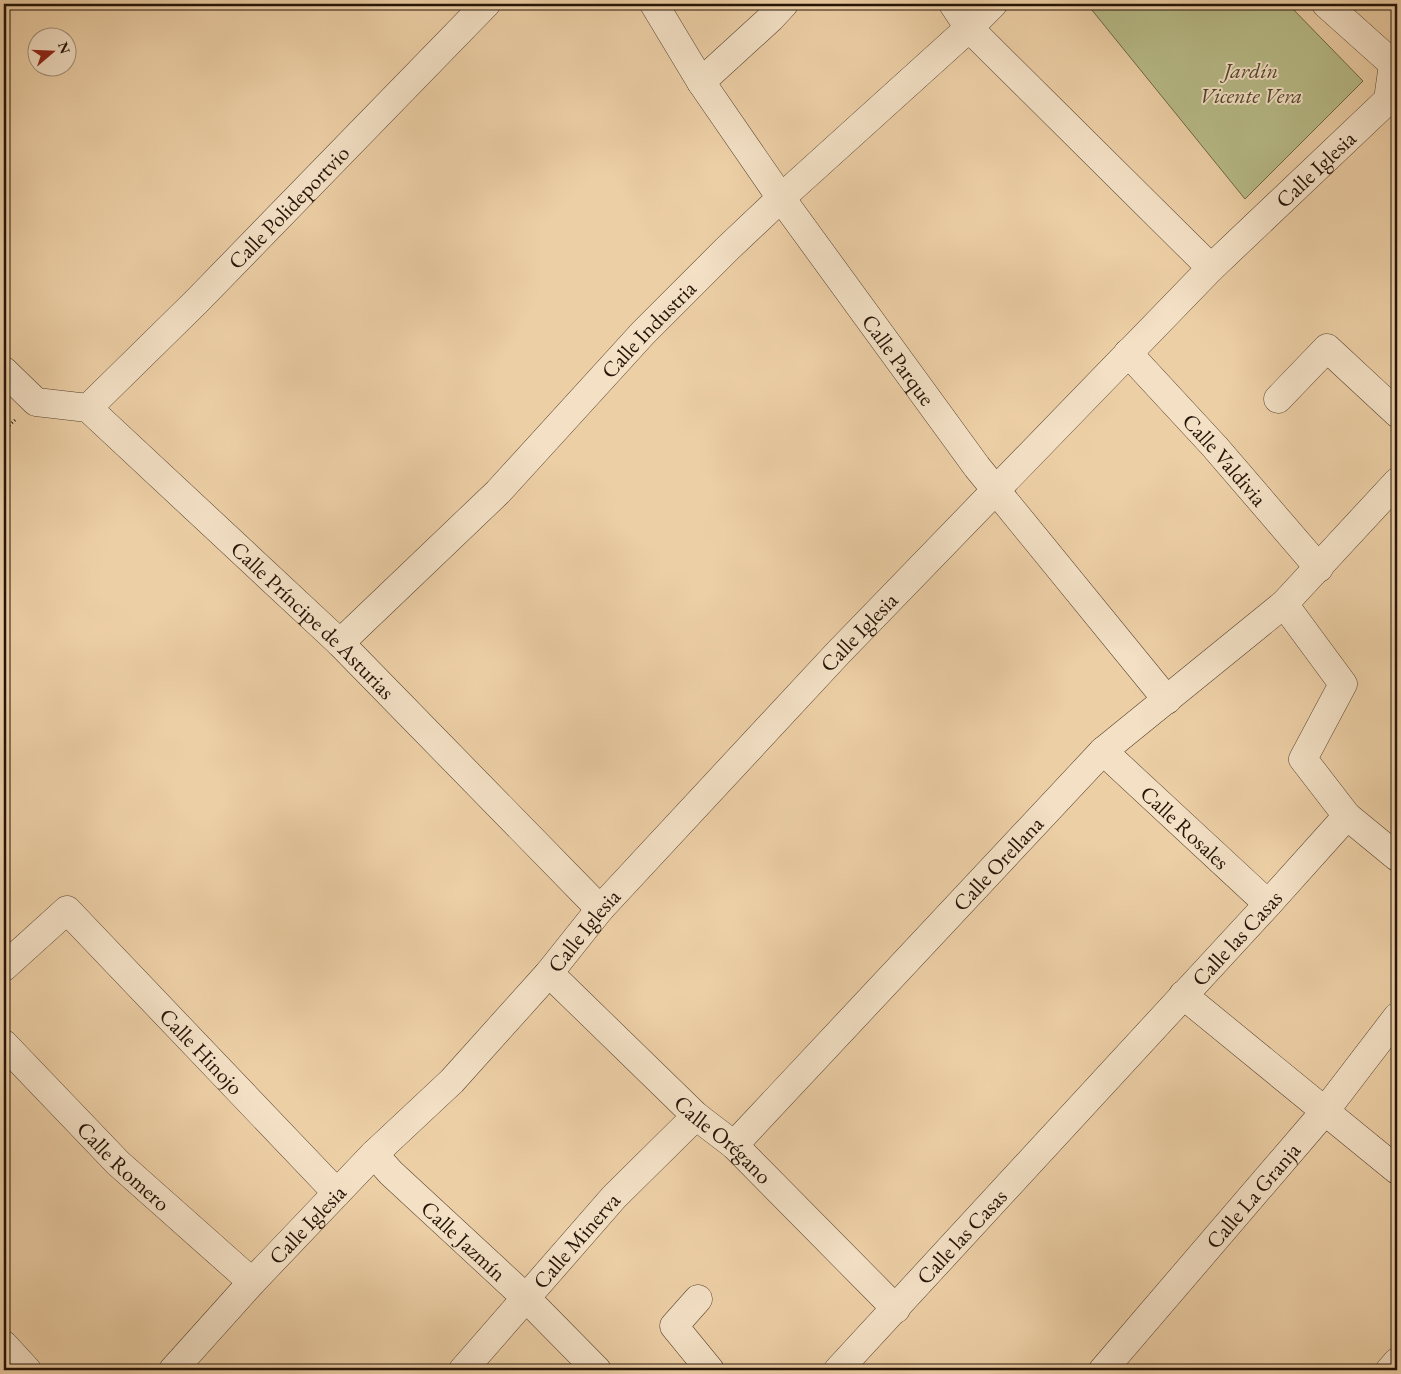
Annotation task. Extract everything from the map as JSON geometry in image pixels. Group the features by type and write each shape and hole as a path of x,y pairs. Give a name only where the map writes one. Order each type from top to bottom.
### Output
{"street":[{"name":"Calle Polideportvio","path":"88,408 196,302 486,4"},
{"name":"Calle Parque","path":"654,4 701,82 781,198 995,490 1167,700"},
{"path":"701,82 784,4"},
{"path":"953,4 969,28 1211,268"},
{"name":"Calle Industria","path":"340,644 498,492 643,333 781,198 969,28 993,4"},
{"path":"1326,4 1395,62"},
{"name":"Calle Iglesia","path":"182,1367 252,1282 374,1154 452,1080 549,974 600,909 838,653 1211,268 1388,100 1395,62"},
{"path":"1278,399 1327,348 1397,413"},
{"name":"Calle Valdivia","path":"1128,353 1215,446 1319,568"},
{"path":"4,372 36,402 88,408"},
{"name":"Calle Príncipe de Asturias","path":"88,408 340,644 600,909"},
{"path":"1397,482 1284,604 1343,684 1303,759 1347,816 1397,857"},
{"name":"Calle Orellana","path":"734,1145 1103,751 1284,604"},
{"name":"Calle Rosales","path":"1103,751 1268,904"},
{"name":"Calle las Casas","path":"838,1370 1347,816"},
{"name":"Calle Hinojo","path":"4,967 67,910 337,1193"},
{"name":"Calle Orégano","path":"549,974 696,1116 734,1145 896,1309"},
{"path":"1184,995 1397,1170"},
{"name":"Calle La Granja","path":"1103,1370 1325,1111 1397,1018"},
{"name":"Calle Romero","path":"4,1044 118,1163 252,1282"},
{"name":"Calle Minerva","path":"463,1370 614,1196 696,1116"},
{"name":"Calle Jazmín","path":"374,1154 525,1297 598,1370"},
{"path":"698,1299 674,1326 710,1370"},
{"path":"4,1345 27,1370"},
{"path":"1390,1370 1397,1362"}],"green space":[{"name":"Jardín Vicente Vera","path":"1087,4 1288,4 1363,81 1245,199"}]}
